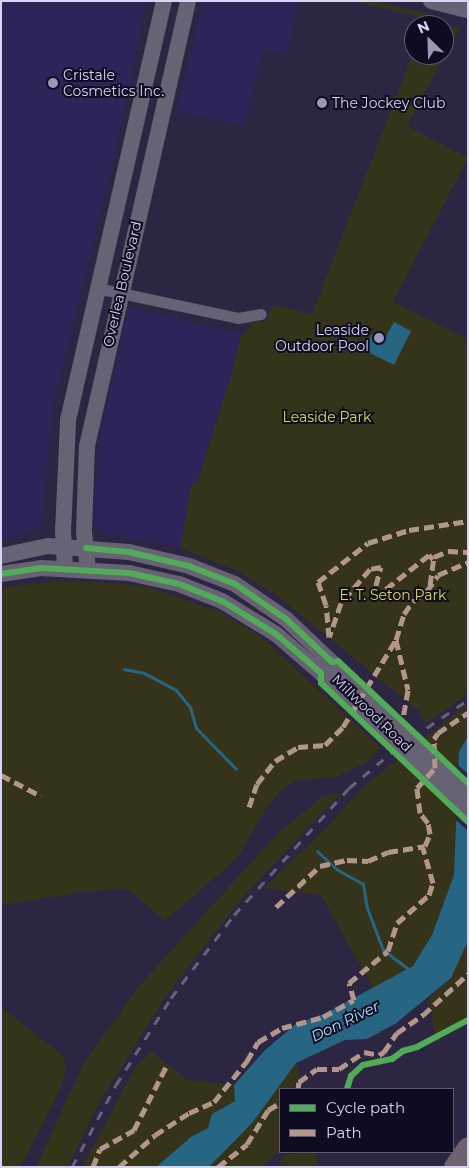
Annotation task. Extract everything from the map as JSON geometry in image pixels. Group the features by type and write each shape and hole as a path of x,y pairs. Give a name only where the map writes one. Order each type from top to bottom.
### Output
{"highway":[{"path":"454,1167 468,1147"}],"main road":[{"name":"Overlea Boulevard","path":"65,569 63,547 68,420 164,1"},
{"name":"Overlea Boulevard","path":"88,570 86,548 86,446 188,1"},
{"path":"431,1 468,10"},
{"name":"Millwood Road","path":"1,556 33,548 63,547 129,552 189,566 235,584 286,619 326,667 468,811"},
{"name":"Millwood Road","path":"1,574 41,568 129,573 179,584 222,600 326,667 468,791"}],"street":[{"path":"97,288 238,318 261,314"}],"shaded area":[{"path":"1,1 147,1 114,157 53,407 41,528 1,541"},
{"path":"203,1 299,1 287,55 263,50 244,126 177,111"},
{"path":"129,307 241,334 232,373 197,484 192,483 180,548 108,535 94,525 98,442"}],"green space":[{"path":"374,1 428,15 411,15 357,2"},
{"name":"Leaside Park","path":"454,28 459,29 454,38"},
{"name":"Leaside Park","path":"409,65 440,65 407,126 468,158 393,302 468,339 468,694 426,723 419,714 423,708 419,711 275,594 238,571 180,548 192,483 197,483 232,373 241,334 244,335 254,321 265,322 274,305 312,314"},
{"path":"58,581 117,583 154,589 220,612 261,637 381,748 367,762 336,777 296,781 282,789 267,807 237,858 165,921 128,889 83,892 1,905 1,588"},
{"path":"468,704 468,765 454,875 432,935 413,966 373,988 321,895 264,888 330,824 362,788"},
{"path":"341,793 242,898 165,997 98,1105 68,1167 36,1167 84,1063 140,985 278,833 323,796"},
{"path":"468,941 468,1016 435,1036 429,998 451,978"},
{"path":"1,1007 63,1056 66,1066 63,1083 21,1167 1,1167"},
{"path":"152,1052 187,1080 234,1085 235,1101 224,1106 208,1128 191,1137 156,1167 82,1167 136,1066"},
{"path":"296,1063 301,1075 292,1088 279,1088 279,1152 263,1167 209,1167 253,1122"},
{"path":"290,1153 316,1153 318,1167 283,1167 279,1161"}],"water":[{"path":"394,322 411,331 394,365 364,350 372,334 384,340"},
{"name":"Don River","path":"468,736 468,941 451,978 395,1024 367,1039 345,1040 296,1063 253,1122 209,1167 156,1167 191,1137 208,1128 212,1114 235,1101 234,1085 265,1050 296,1024 326,1013 413,966 432,935 454,875 459,752"}],"pier":[{"path":"457,764 468,774 468,831 456,820"}],"waterway":[{"path":"124,669 144,673 176,690 190,707 196,728 236,769"},
{"path":"317,851 336,869 363,884 367,908 383,950 411,971"}],"railway":[{"path":"72,1167 116,1085 171,998 234,915 349,788 397,748 468,700"}],"marked path":[{"path":"433,559 429,555 372,600 381,567 370,569 341,603 329,637 326,605 318,582 368,543 409,530 468,521"},
{"path":"430,585 434,557 448,551 468,552"},
{"path":"249,807 257,784 275,761 298,747 325,745 343,727 396,640 404,614 413,601 427,591 438,575 468,562"},
{"path":"396,640 408,690 403,719"},
{"path":"276,907 320,866 347,860 368,861 388,852 425,846 430,834 428,823 420,813 417,788 435,768 434,739 438,733 468,713"},
{"path":"1,775 41,796"},
{"path":"119,1167 155,1135 189,1113 214,1102 247,1061 258,1042 282,1028 323,1017 354,1000 349,983 388,951 397,923 429,895 433,883 423,847"},
{"path":"298,1088 299,1082 317,1069 339,1069 364,1052 379,1055 384,1052 397,1033 423,1015 468,974"},
{"path":"93,1167 100,1149 134,1130 167,1065"},
{"path":"218,1167 247,1144 268,1110 279,1104"}],"cycle path":[{"path":"86,548 129,552 189,566 235,584 286,619 332,662 338,661 468,783"},
{"path":"1,574 41,568 129,573 179,584 222,601 276,634 321,673 321,683 468,822"},
{"path":"347,1088 351,1076 363,1065 392,1059 403,1051 417,1047 468,1020"}],"place":[{"name":"Cristale Cosmetics Inc.","path":"53,83"},
{"name":"The Jockey Club","path":"322,103"},
{"name":"Leaside Outdoor Pool","path":"379,338"}],"park label":[{"name":"E. T. Seton Park","path":"393,595"}]}
